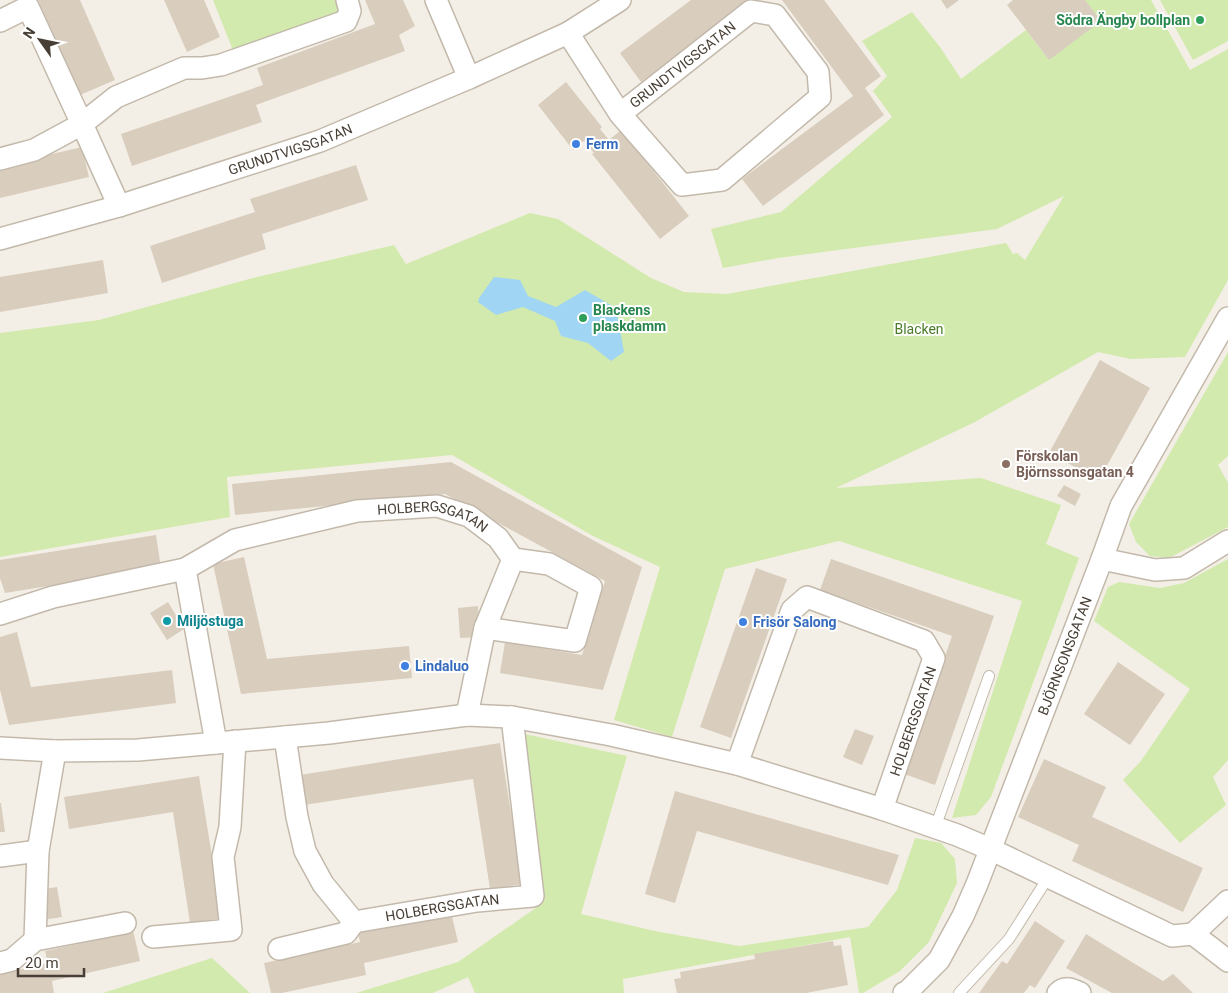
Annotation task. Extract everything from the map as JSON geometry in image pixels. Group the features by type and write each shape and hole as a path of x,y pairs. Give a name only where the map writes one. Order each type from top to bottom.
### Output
{"street":[{"path":"0,159 34,150 82,124 116,97 184,68 221,65 346,21 350,11 347,0"},
{"path":"436,0 469,78"},
{"name":"GRUNDTVIGSGATAN","path":"0,239 119,206 320,141 469,78 568,33 620,0"},
{"path":"0,21 28,8 119,206"},
{"name":"GRUNDTVIGSGATAN","path":"568,33 620,114 682,185 722,180 820,97 818,72 775,15 751,11 620,114"},
{"name":"BJÖRNSONSGATAN","path":"904,993 939,960 963,916 1121,506 1228,318"},
{"name":"HOLBERGSGATAN","path":"0,614 53,597 185,569 235,540 357,511 438,506 469,516 498,538 512,559"},
{"path":"1102,559 1155,570 1184,568 1228,540"},
{"path":"468,715 485,628 512,559 549,564 591,587 576,641 485,628"},
{"path":"153,937 231,930 223,858 230,827 226,742 185,569"},
{"name":"HOLBERGSGATAN","path":"737,764 792,610 806,597 924,641 934,658 882,809"},
{"path":"0,748 55,751 138,750 330,733 468,715 512,717 611,735 737,764 882,809 957,835 990,849 1172,936 1193,934 1228,901"},
{"name":"HOLBERGSGATAN","path":"354,922 477,902 533,896 512,717"},
{"path":"279,950 346,934 354,922 323,884 305,852 297,817 285,736"},
{"path":"35,940 38,851 55,751"},
{"path":"0,856 38,851"},
{"path":"0,963 12,960 35,940 125,923"},
{"path":"1193,934 1228,961"},
{"path":"1058,993 1062,989 1071,988 1080,993"}],"lane":[{"path":"935,828 988,676"},
{"path":"959,993 1009,939 1049,876"}],"green space":[{"path":"213,0 338,0 340,8 336,14 234,53"},
{"name":"Blacken","path":"1085,0 1151,0 1190,70 1228,49 1228,280 1185,357 1131,359 1098,352 975,422 836,488 981,478 1061,505 1046,544 1079,558 991,797 976,815 952,818 1022,601 839,541 725,569 672,737 614,720 660,567 593,536 452,455 227,477 230,517 0,557 0,333 99,320 253,278 394,245 406,264 530,213 558,219 651,278 684,292 727,294 1006,243 1013,254 1018,253 1025,260 1064,196 997,229 778,258 723,268 711,229 781,212 892,117 873,91 887,76 862,41 912,12 940,47 961,79 1026,30 1049,60"},
{"name":"Södra Ängby bollplan","path":"1160,0 1228,0 1228,41 1193,60"},
{"path":"1228,352 1228,456 1218,465 1228,483 1228,527 1169,558 1150,556 1136,542 1129,524"},
{"path":"1228,559 1228,760 1213,777 1226,805 1180,843 1123,780 1141,761 1190,689 1094,621 1108,587 1119,582 1160,588 1184,583"},
{"path":"525,734 627,756 581,914 655,931 739,946 868,927 897,890 915,838 941,843 955,859 957,883 929,942 900,971 863,993 859,993 850,937 623,979 624,993 475,993 468,977 433,993 356,993 458,962 540,905"},
{"path":"212,958 250,993 103,993"}],"water":[{"name":"Blackens plaskdamm","path":"494,277 520,280 528,296 556,307 585,290 616,308 624,352 611,361 588,343 561,336 555,321 523,307 496,315 478,302"}],"building":[{"path":"38,0 80,0 115,80 80,95"},
{"path":"164,0 204,0 220,37 187,52"},
{"path":"365,0 403,0 415,26 399,35 405,51 256,105 262,122 132,166 121,134 263,85 257,68 375,24"},
{"path":"691,0 751,0 641,82 620,53"},
{"path":"782,0 824,0 881,76 865,88 884,115 763,206 742,179 853,96"},
{"path":"941,0 959,0 947,9"},
{"path":"1013,0 1085,0 1101,21 1049,60 1007,5"},
{"path":"566,82 602,127 600,129 609,140 621,130 689,216 660,239 592,154 594,153 584,141 573,150 538,105"},
{"path":"82,147 89,177 0,198 0,166"},
{"path":"356,165 368,200 262,234 266,249 162,283 150,246 255,212 250,199"},
{"path":"103,260 108,293 0,312 0,277"},
{"path":"1100,360 1150,388 1099,480 1049,453"},
{"path":"451,462 642,567 603,690 500,673 505,642 582,655 605,581 445,494 235,515 232,484"},
{"path":"1064,485 1081,494 1075,506 1057,496"},
{"path":"156,535 161,568 5,593 0,578 0,560"},
{"path":"244,557 267,659 409,646 412,678 241,694 213,564"},
{"path":"831,559 994,616 935,785 904,774 952,636 820,590"},
{"path":"756,568 787,579 731,738 700,727"},
{"name":"Miljöstuga","path":"168,602 184,629 167,640 150,613"},
{"path":"478,606 480,637 460,638 458,608"},
{"path":"17,632 31,687 172,670 176,703 9,725 0,690 0,637"},
{"path":"1118,662 1165,694 1130,745 1084,714"},
{"path":"855,729 874,736 862,765 843,757"},
{"path":"500,743 522,884 490,889 473,779 304,805 300,775"},
{"path":"1044,759 1106,787 1092,817 1203,868 1183,912 1072,861 1079,845 1018,817"},
{"path":"199,776 222,918 190,923 173,812 69,829 64,797"},
{"path":"675,791 899,855 888,885 697,831 675,903 645,894"},
{"path":"1,803 5,832 0,832"},
{"path":"57,887 62,917 43,920 39,890"},
{"path":"451,912 458,942 364,963 366,975 282,993 271,993 264,963 360,942 358,933"},
{"path":"1035,921 1065,941 1035,988 1030,985 1024,993 979,993 1002,961 1007,964"},
{"path":"133,930 140,961 52,981 54,993 0,993 0,974 48,963 45,951 111,937"},
{"path":"1086,934 1163,981 1173,974 1193,993 1112,993 1066,968"},
{"path":"833,941 834,946 841,945 848,985 806,993 677,993 674,979 681,978 680,972 755,959 754,954"}],"place":[{"name":"Södra Ängby bollplan","path":"1200,20"},
{"name":"Ferm","path":"576,144"},
{"name":"Blackens plaskdamm","path":"583,318"},
{"name":"Förskolan Björnssonsgatan 4","path":"1006,464"},
{"name":"Miljöstuga","path":"167,621"},
{"name":"Frisör Salong","path":"743,622"},
{"name":"Lindaluo","path":"405,666"}]}
